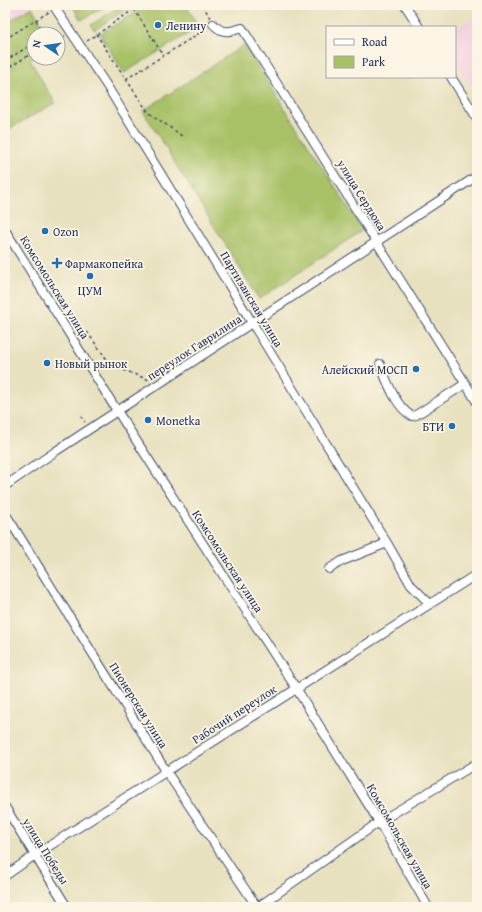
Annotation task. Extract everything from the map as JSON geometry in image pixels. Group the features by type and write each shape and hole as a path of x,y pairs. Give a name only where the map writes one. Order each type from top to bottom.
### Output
{"street":[{"path":"405,5 418,26"},
{"name":"Партизанская улица","path":"54,7 107,86 387,543 411,585 430,604"},
{"name":"улица Сердюка","path":"213,24 218,30 230,32 242,28 477,402"},
{"path":"452,78 477,118"},
{"name":"переулок Гаврилина","path":"5,486 56,451 477,176"},
{"name":"Комсомольская улица","path":"5,230 8,240 296,688 379,822 428,907"},
{"path":"380,364 390,391 405,411 412,416 466,384"},
{"name":"Пионерская улица","path":"5,513 166,771 258,907"},
{"path":"329,569 387,543"},
{"name":"Рабочий переулок","path":"5,876 35,855 166,771 477,574"},
{"path":"258,907 379,822 477,763"},
{"name":"улица Победы","path":"5,807 67,907"}],"path":[{"path":"80,45 140,5"},
{"path":"126,79 213,24 203,5"},
{"path":"5,39 54,7"},
{"path":"134,9 163,55"},
{"path":"36,20 39,26"},
{"path":"96,34 148,112 182,136"},
{"path":"5,61 26,48"},
{"path":"5,70 26,57"},
{"path":"88,332 111,365 151,381"},
{"path":"80,416 86,424"}],"shaded area":[{"path":"5,5 31,5 32,7 5,24"},
{"path":"477,15 477,96 456,64 456,28"}],"green space":[{"path":"72,5 107,5 81,20"},
{"path":"122,5 133,5 94,30 91,25"},
{"path":"148,5 186,5 199,27 124,73 100,34"},
{"path":"32,7 43,26 26,26 26,66 33,66 55,103 5,131 5,24"},
{"path":"244,45 363,230 259,299 143,111"}],"place":[{"name":"Ленину","path":"158,25"},
{"name":"Ozon","path":"45,231"},
{"name":"Фармакопейка","path":"57,263"},
{"name":"ЦУМ","path":"90,276"},
{"name":"Новый рынок","path":"47,363"},
{"name":"Алейский МОСП","path":"416,369"},
{"name":"Monetka","path":"148,420"},
{"name":"БТИ","path":"452,426"}]}
